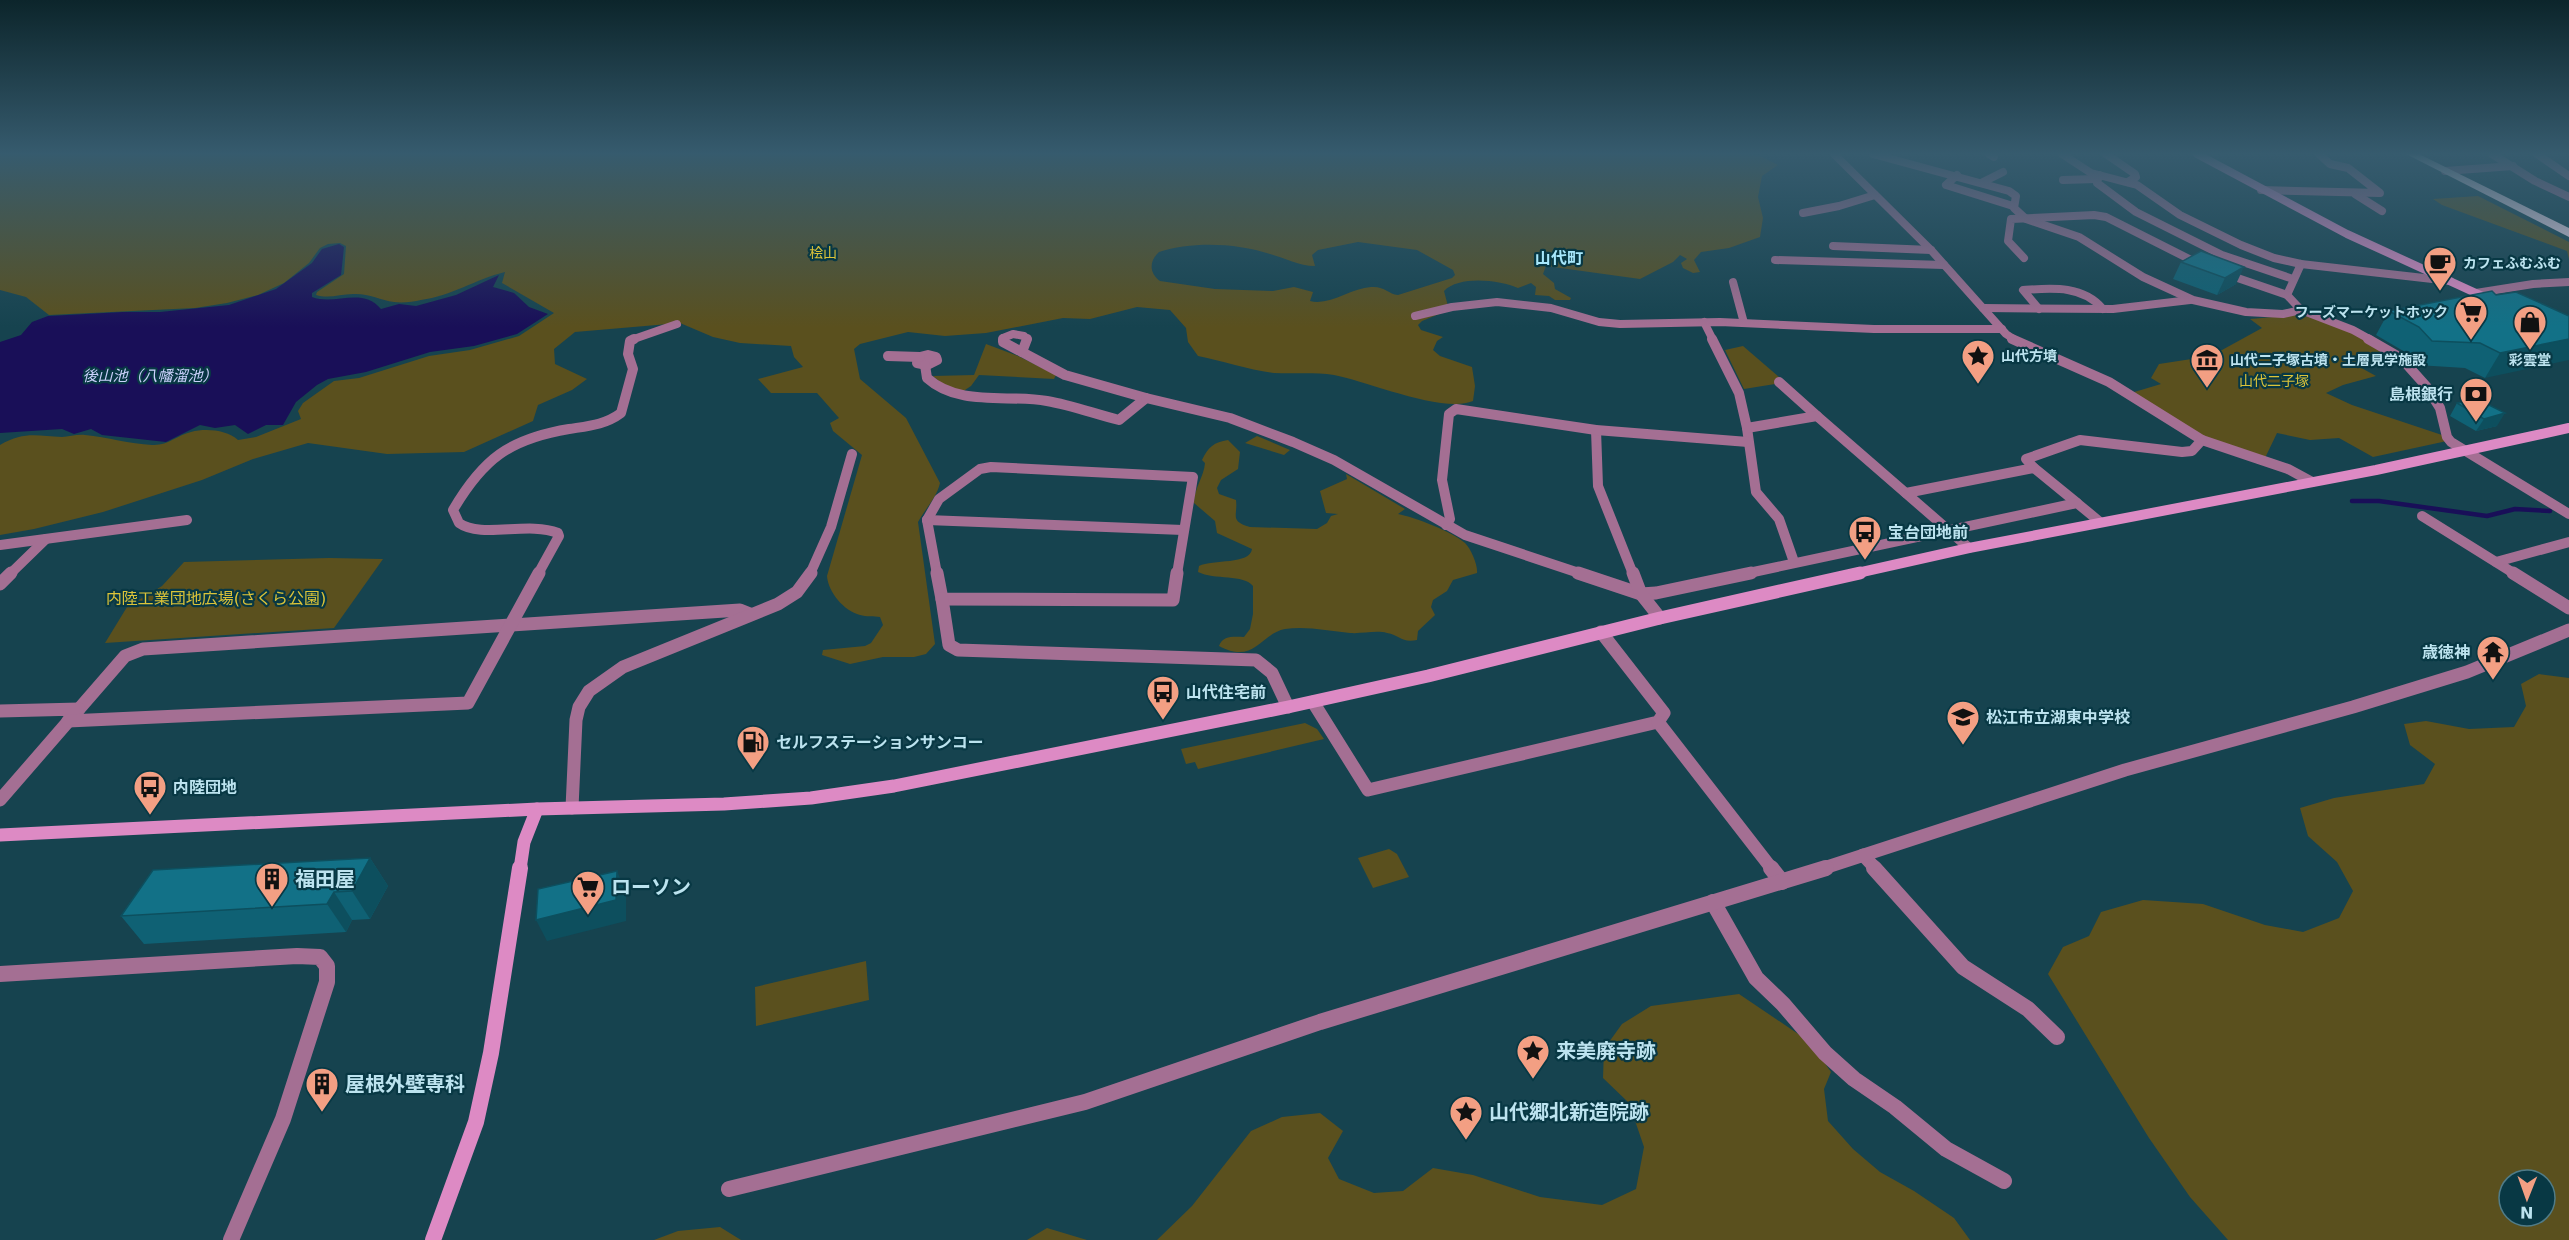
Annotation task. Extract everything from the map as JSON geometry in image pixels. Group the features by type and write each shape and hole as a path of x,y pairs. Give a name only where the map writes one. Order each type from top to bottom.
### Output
{"highway":[{"path":"2527,212 2569,233"}],"street":[{"path":"1803,213 1809,212"},
{"path":"1892,212 1931,250 2010,337 2025,346 2124,390 2202,440 2288,469 2312,482"},
{"path":"2017,212 2028,219 2071,233 2145,278 2190,300 2238,311 2281,314 2297,313 2301,310"},
{"path":"2136,212 2222,255 2293,279"},
{"path":"2176,212 2241,245 2274,258 2301,264 2450,281"},
{"path":"2304,212 2497,303"},
{"path":"2024,258 2008,241 2011,219 2103,216 2206,267"},
{"path":"1833,246 1931,250"},
{"path":"1775,260 1944,265"},
{"path":"2287,295 2301,264"},
{"path":"2216,271 2287,295 2301,310 2353,330 2401,358 2426,386 2440,408 2447,437 2451,442 2569,514"},
{"path":"1733,282 1744,323"},
{"path":"2476,293 2533,284 2569,282"},
{"path":"2039,309 2023,290 2078,291 2098,302 2103,309"},
{"path":"1983,308 2103,309 2152,307 2190,300"},
{"path":"1415,316 1452,307 1497,302 1551,308 1599,322 1744,323 1874,329 2002,328"},
{"path":"1704,322 1734,380 1747,428 1756,492 1779,519 1794,562"},
{"path":"68,721 468,704 556,544 558,533 539,527 477,528 463,526 456,519 453,510 489,460 502,448 538,434 602,425 621,413 633,369 628,354 630,341 638,336 676,324"},
{"path":"1022,352 1065,375 1146,398 1230,418 1293,442 1334,460 1465,535 1641,594 1656,593 1794,562 1811,561 2077,503"},
{"path":"888,356 922,361 925,374 932,383 954,394 1048,401 1119,420 1146,398"},
{"path":"1779,382 1969,548"},
{"path":"1446,525 1450,519 1442,480 1449,414 1456,409 1596,430 1748,442"},
{"path":"1747,428 1817,416"},
{"path":"0,835 572,807 724,804 811,798 929,779 1313,702 1660,618 1969,548 2312,482 2569,428"},
{"path":"1596,430 1598,486 1641,594 1660,618"},
{"path":"2100,522 2026,459 2080,440 2182,452 2192,451 2202,440"},
{"path":"572,807 575,785 575,732 577,717 585,696 623,667 777,604 796,592 810,576 834,516 852,454"},
{"path":"942,599 1173,600 1193,477 991,467 980,469 939,499 927,520 949,645 958,650 1256,660 1265,663 1271,671 1288,707"},
{"path":"1906,493 2034,468"},
{"path":"2422,516 2569,608"},
{"path":"0,545 187,520"},
{"path":"927,520 1183,530"},
{"path":"0,584 46,539"},
{"path":"2496,562 2569,542"},
{"path":"0,800 125,656 143,648 740,610 750,614"},
{"path":"729,1189 1085,1102 1320,1022 1782,882 2125,770 2353,707 2467,672 2569,630"},
{"path":"1313,702 1368,790 1658,722 1664,713 1601,632"},
{"path":"0,711 79,709"},
{"path":"1658,722 1782,882"},
{"path":"433,1240 476,1122 491,1053 524,842 537,809"},
{"path":"1863,855 1963,967 2028,1010 2057,1036"},
{"path":"1713,902 1756,978 1783,1004 1825,1053 1854,1079 1895,1107 1946,1149 2004,1181"},
{"path":"0,974 297,956 320,957 327,966 327,982 283,1119 231,1240"}],"green space":[{"name":"桧山","path":"0,212 1762,212 1763,218 1760,237 1729,248 1701,252 1694,260 1700,272 1693,273 1683,268 1681,263 1687,259 1680,255 1673,262 1640,279 1546,266 1543,274 1554,283 1555,289 1571,298 1570,300 1555,300 1549,296 1535,295 1536,287 1531,283 1518,288 1480,280 1451,286 1444,291 1449,310 1422,321 1418,325 1421,330 1443,337 1437,341 1433,350 1440,356 1472,367 1475,386 1473,401 1460,404 1425,400 1334,375 1274,373 1198,356 1188,342 1186,328 1170,310 1137,307 1090,319 1063,318 986,333 945,336 908,332 860,344 854,349 860,379 906,418 940,483 934,498 918,522 935,644 926,654 914,657 883,657 850,664 822,655 823,650 865,646 871,643 883,625 880,617 860,615 843,605 830,588 827,576 862,455 833,431 830,423 839,418 817,393 771,393 758,379 803,367 794,357 791,346 740,343 713,337 680,323 575,332 554,349 555,364 587,379 572,390 538,405 533,421 464,452 387,454 308,443 253,459 202,480 103,512 0,535 0,445 16,438 31,435 62,437 82,435 158,445 186,433 203,430 222,432 238,440 256,437 301,419 298,411 303,403 334,381 359,378 429,356 470,350 519,336 554,313 502,283 505,272 443,295 411,302 394,302 358,294 316,295 317,292 344,274 346,246 340,243 328,244 320,248 309,263 284,283 258,295 227,303 195,308 49,315 26,297 0,290","holes":["1358,242 1417,250 1453,270 1455,275 1452,278 1398,295 1371,287 1318,302 1310,301 1313,292 1294,287 1273,291 1215,289 1160,281 1152,271 1152,263 1159,252 1172,248 1214,245 1257,250 1315,266 1312,255 1318,250"]},
{"path":"2461,212 2509,212 2569,242 2569,259 2567,251"},
{"name":"山代二子塚","path":"2297,315 2325,321 2339,327 2402,363 2356,365 2376,376 2343,385 2326,393 2352,405 2442,435 2447,441 2373,457 2339,438 2310,440 2277,433 2265,458 2200,437 2131,393 2161,384 2151,378 2159,364 2198,358 2222,350 2262,328 2250,319"},
{"path":"986,344 1018,356 1056,375 1054,379 979,375 971,386 962,392 946,387 933,376 974,375"},
{"path":"1743,346 1779,377 1775,384 1744,389 1725,350"},
{"path":"1257,436 1290,450 1284,455 1245,443"},
{"path":"1228,440 1240,452 1238,469 1221,480 1217,488 1219,494 1236,500 1236,517 1243,525 1317,529 1327,523 1331,516 1338,514 1326,513 1320,491 1347,479 1346,474 1405,509 1398,514 1414,518 1452,534 1465,543 1474,557 1477,573 1453,580 1447,591 1433,600 1431,607 1435,615 1418,631 1417,640 1404,640 1383,632 1350,633 1293,628 1276,632 1249,650 1241,652 1219,646 1226,638 1244,637 1250,629 1253,614 1253,586 1249,582 1198,572 1199,566 1238,560 1250,554 1252,549 1217,533 1215,521 1194,503 1204,468 1205,463 1202,460 1204,455 1215,444"},
{"name":"内陸工業団地広場(さくら公園)","path":"329,558 383,559 334,628 105,643 127,607 162,586 184,562"},
{"path":"2539,674 2569,678 2569,1240 2228,1240 2190,1197 2149,1138 2048,974 2063,947 2089,936 2101,912 2143,900 2203,904 2265,925 2303,932 2339,918 2353,891 2337,862 2308,836 2300,808 2334,798 2424,784 2435,764 2410,745 2404,724 2426,721 2469,729 2514,727 2526,706 2521,684"},
{"path":"1305,723 1317,729 1324,739 1198,769 1195,762 1186,764 1181,749"},
{"path":"1389,849 1397,854 1409,877 1373,888 1358,858"},
{"path":"866,961 869,1000 756,1026 755,987"},
{"path":"1739,994 1810,1042 1831,1072 1824,1089 1828,1121 1853,1149 1880,1172 1914,1191 1954,1218 1970,1240 1157,1240 1192,1206 1251,1131 1282,1117 1320,1113 1343,1131 1328,1158 1339,1179 1374,1193 1403,1191 1433,1168 1473,1175 1540,1197 1602,1205 1636,1189 1644,1147 1629,1103 1603,1078 1604,1049 1622,1024 1651,1006"},
{"path":"720,1227 741,1240 654,1240 678,1231"},
{"path":"1047,1228 1087,1240 1027,1240"}],"water":[{"name":"後山池（八幡溜池）","path":"339,244 344,247 341,275 312,293 312,297 330,299 357,297 374,302 381,309 399,304 416,306 456,295 499,275 493,287 514,293 529,307 548,314 517,334 474,346 430,352 366,372 328,379 296,402 283,425 266,425 248,434 235,425 215,428 200,425 166,442 102,435 91,429 74,434 62,429 0,433 0,342 21,335 32,322 48,316 160,312 229,305 276,289 312,263 322,249"}],"building":[{"path":"2201,251 2244,267 2225,278 2181,262"},
{"path":"2492,291 2496,295 2516,292 2569,316 2569,339 2500,353 2480,343 2432,341 2419,327 2389,311"},
{"path":"2477,399 2505,413 2484,419 2457,403"},
{"path":"370,858 352,891 334,892 327,904 121,916 153,870"},
{"path":"617,871 616,900 536,920 538,889"}],"waterway":[{"path":"2352,501 2379,501 2487,516 2515,509 2550,511"}],"place":[{"name":"カフェふむふむ","path":"2440,292"},
{"name":"フーズマーケットホック","path":"2471,341"},
{"name":"彩雲堂","path":"2530,351"},
{"name":"山代方墳","path":"1978,385"},
{"name":"山代二子塚古墳・土層見学施設","path":"2207,389"},
{"name":"島根銀行","path":"2476,423"},
{"name":"宝台団地前","path":"1865,561"},
{"name":"歳徳神","path":"2493,681"},
{"name":"山代住宅前","path":"1163,721"},
{"name":"松江市立湖東中学校","path":"1963,746"},
{"name":"セルフステーションサンコー","path":"753,771"},
{"name":"内陸団地","path":"150,816"},
{"name":"福田屋","path":"272,908"},
{"name":"ローソン","path":"588,916"},
{"name":"来美廃寺跡","path":"1533,1080"},
{"name":"屋根外壁専科","path":"322,1113"},
{"name":"山代郷北新造院跡","path":"1466,1141"}],"district":[{"name":"山代町","path":"1559,258"}]}
